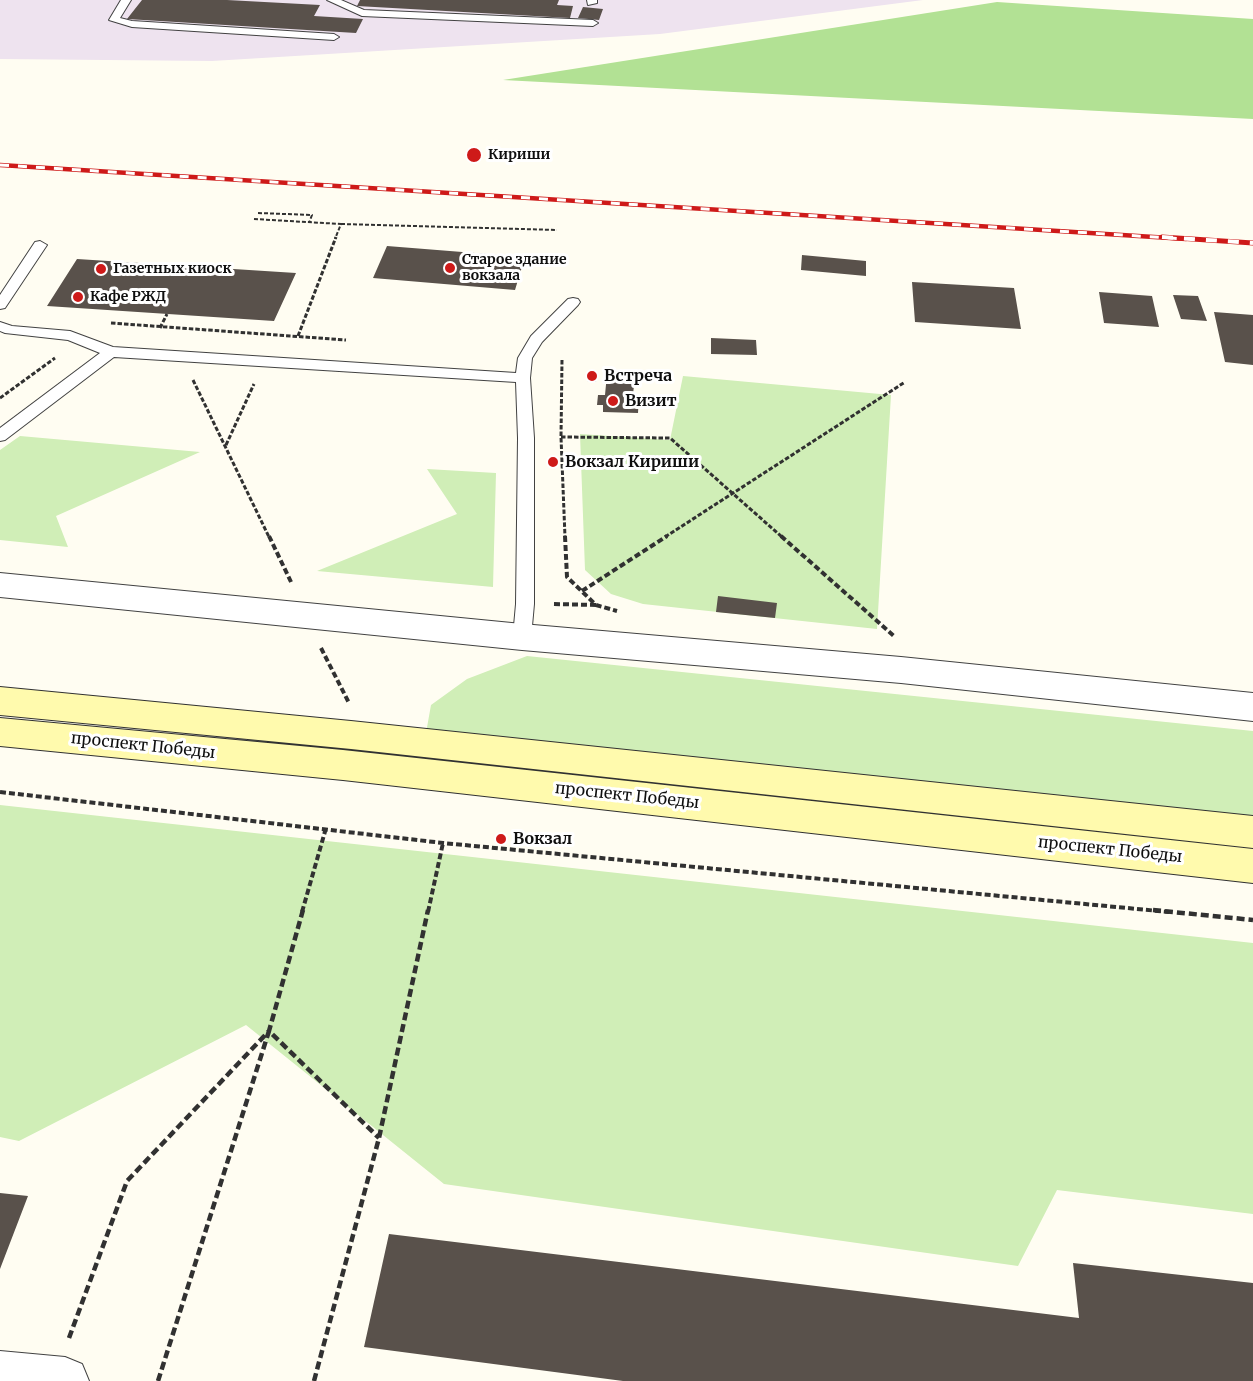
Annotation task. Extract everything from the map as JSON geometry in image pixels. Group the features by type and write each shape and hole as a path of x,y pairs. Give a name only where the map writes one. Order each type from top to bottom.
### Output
{"main road":[{"name":"проспект Победы","path":"0,701 351,735 1253,832"},
{"name":"проспект Победы","path":"0,732 355,766 1253,866"}],"street":[{"path":"0,585 522,637 901,670 1253,707"},
{"path":"0,1374 59,1380"}],"lane":[{"path":"126,0 114,20 132,24 334,37"},
{"path":"332,0 362,13 593,23"},
{"path":"0,305 40,246"},
{"path":"522,637 525,604 526,438 523,378 525,358 536,339 573,302"},
{"path":"0,326 10,330 70,336 111,352 523,378"},
{"path":"0,436 111,352"}],"path":[{"path":"258,213 312,215 309,223"},
{"path":"254,219 309,223 557,230"},
{"path":"298,336 341,224"},
{"path":"160,327 166,314"},
{"path":"0,398 54,359 79,321 355,341"},
{"path":"168,328 288,576"},
{"path":"226,446 276,335"},
{"path":"562,360 561,437 567,577 596,605"},
{"path":"582,591 905,382"},
{"path":"561,437 670,438 901,642 889,641"},
{"path":"560,604 596,605 627,614"},
{"path":"319,643 352,709"},
{"path":"0,792 442,843 1253,920"},
{"path":"158,1381 268,1030 326,828"},
{"path":"314,1381 379,1138 442,843"},
{"path":"268,1030 379,1138"},
{"path":"59,1380 127,1181 268,1030"}],"shaded area":[{"path":"0,0 923,0 660,34 212,61 0,59"}],"green space":[{"path":"997,2 1253,19 1253,119 503,80"},
{"path":"683,376 891,395 877,629 643,604 611,594 585,570 580,434 670,440"},
{"path":"20,436 200,452 56,516 68,547 0,540 0,450"},
{"path":"427,469 496,473 493,587 317,571 457,514"},
{"path":"527,656 1253,731 1253,816 426,733 431,705 467,679"},
{"path":"0,805 1253,943 1253,1214 1057,1190 1018,1266 444,1184 246,1025 19,1141 0,1137"}],"building":[{"path":"142,0 227,0 320,5 314,16 363,19 356,33 127,19"},
{"path":"360,0 559,0 557,5 573,6 570,18 357,6"},
{"path":"583,7 603,9 599,20 578,18"},
{"name":"Старое здание вокзала","path":"387,246 525,257 515,290 373,278"},
{"path":"802,255 866,261 866,276 801,270"},
{"path":"77,259 296,273 274,321 47,306"},
{"path":"912,282 1014,288 1021,329 915,322"},
{"path":"1099,292 1152,296 1159,327 1104,323"},
{"path":"1173,295 1198,296 1207,321 1181,319"},
{"path":"1214,312 1253,315 1253,365 1225,362"},
{"path":"711,338 756,340 757,355 711,354"},
{"name":"Встреча","path":"588,371 597,371 596,382 587,381"},
{"path":"607,374 635,375 633,395 639,395 638,413 603,412 603,405 597,405 598,395 605,395"},
{"path":"718,596 777,603 775,618 716,612"},
{"path":"0,1193 28,1196 0,1269"},
{"path":"389,1234 1079,1318 1073,1263 1253,1283 1253,1381 623,1381 364,1347"}],"railway":[{"path":"0,165 1186,239"},
{"path":"1162,237 1253,243"}],"place":[{"name":"Кириши","path":"474,155"},
{"name":"Старое здание вокзала","path":"450,268"},
{"name":"Газетных киоск","path":"101,269"},
{"name":"Кафе РЖД","path":"78,297"},
{"name":"Встреча","path":"592,376"},
{"name":"Визит","path":"613,401"},
{"name":"Вокзал Кириши","path":"553,462"},
{"name":"Вокзал","path":"501,839"}]}
